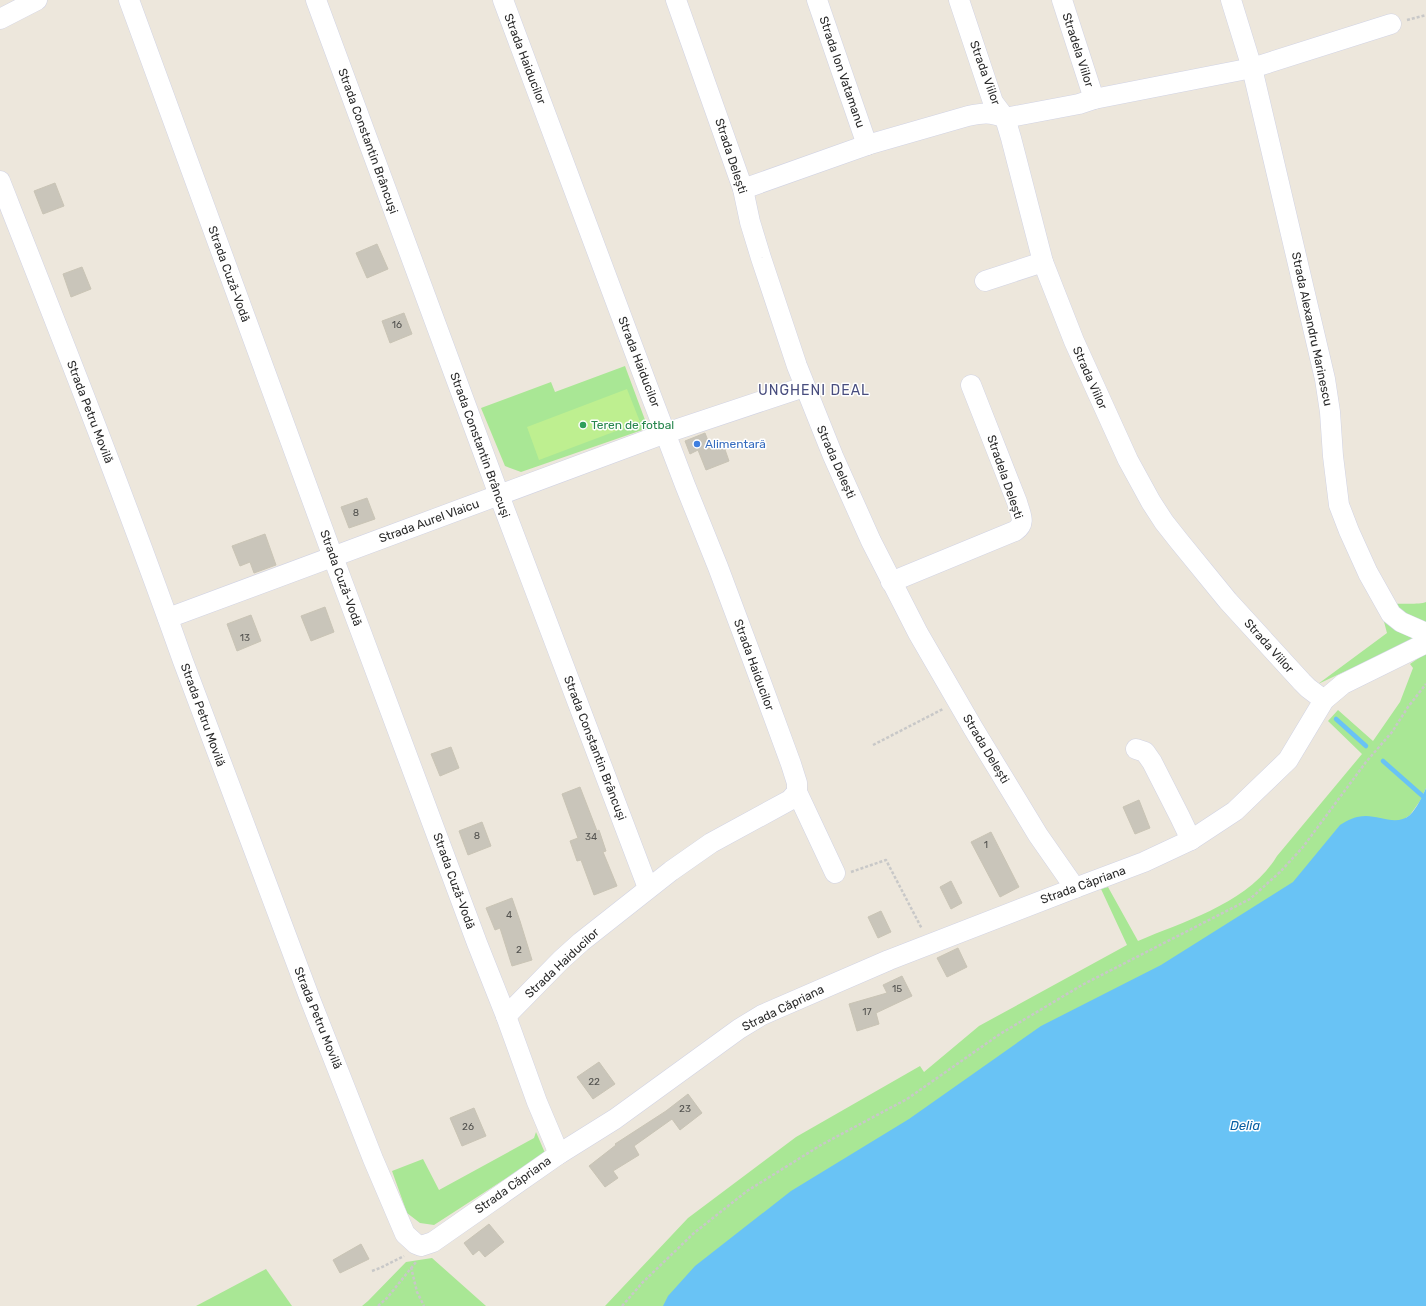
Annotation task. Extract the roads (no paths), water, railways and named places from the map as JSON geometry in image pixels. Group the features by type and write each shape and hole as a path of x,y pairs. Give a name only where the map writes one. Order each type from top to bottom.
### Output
{"street":[{"path":"0,19 37,0"},
{"name":"Strada Cuză-Vodă","path":"129,0 333,557 537,1102 559,1154"},
{"name":"Strada Constantin Brâncuşi","path":"316,0 499,495 648,888"},
{"name":"Strada Haiducilor","path":"502,0 685,486 718,567 755,666 791,764 797,782 797,792 835,873"},
{"name":"Strada Delești","path":"676,0 743,189 750,222 772,295 804,387 833,456 878,555 918,633 1038,835 1075,888"},
{"name":"Strada Ion Vatamanu","path":"818,0 867,145"},
{"name":"Strada Viilor","path":"959,0 993,102 1005,118 1012,138 1043,262 1074,341 1139,483 1159,515 1228,601 1308,688 1324,700"},
{"name":"Stradela Viilor","path":"1062,0 1094,99"},
{"name":"Strada Alexandru Marinescu","path":"1230,0 1252,68 1325,380 1330,412 1338,494 1342,514 1368,573 1391,614 1401,622 1426,633"},
{"path":"743,189 867,145 968,116 985,113 995,114 1005,118 1252,68 1391,24"},
{"name":"Strada Petru Movilă","path":"0,182 91,414 310,999 373,1159 405,1234 424,1243"},
{"path":"985,281 1043,262"},
{"name":"Stradela Delești","path":"892,582 1015,532 1022,524 1017,502 971,385"},
{"name":"Strada Aurel Vlaicu","path":"168,618 666,433 804,387"},
{"name":"Strada Căpriana","path":"424,1243 615,1119 716,1045 739,1029 762,1016 845,978 929,944 1144,862 1191,840 1235,811 1288,760 1324,700 1343,684 1426,643"},
{"path":"1136,749 1145,752 1152,762 1191,840"},
{"name":"Strada Haiducilor","path":"506,1016 561,960 581,942 670,871 711,843 790,800 797,792"}],"water":[{"name":"Delia","path":"1426,788 1426,1306 663,1306 668,1296 695,1266 791,1191 909,1119 1041,1026 1161,965 1293,882 1340,825 1346,821 1362,816 1371,816 1388,820 1400,820 1405,818 1415,809"}],"waterway":[{"path":"1336,719 1366,746"},
{"path":"1383,761 1426,799"}],"place":[{"name":"Teren de fotbal","path":"583,425"},
{"name":"Alimentară","path":"697,444"}],"district":[{"name":"UNGHENI DEAL","path":"814,390"}]}
